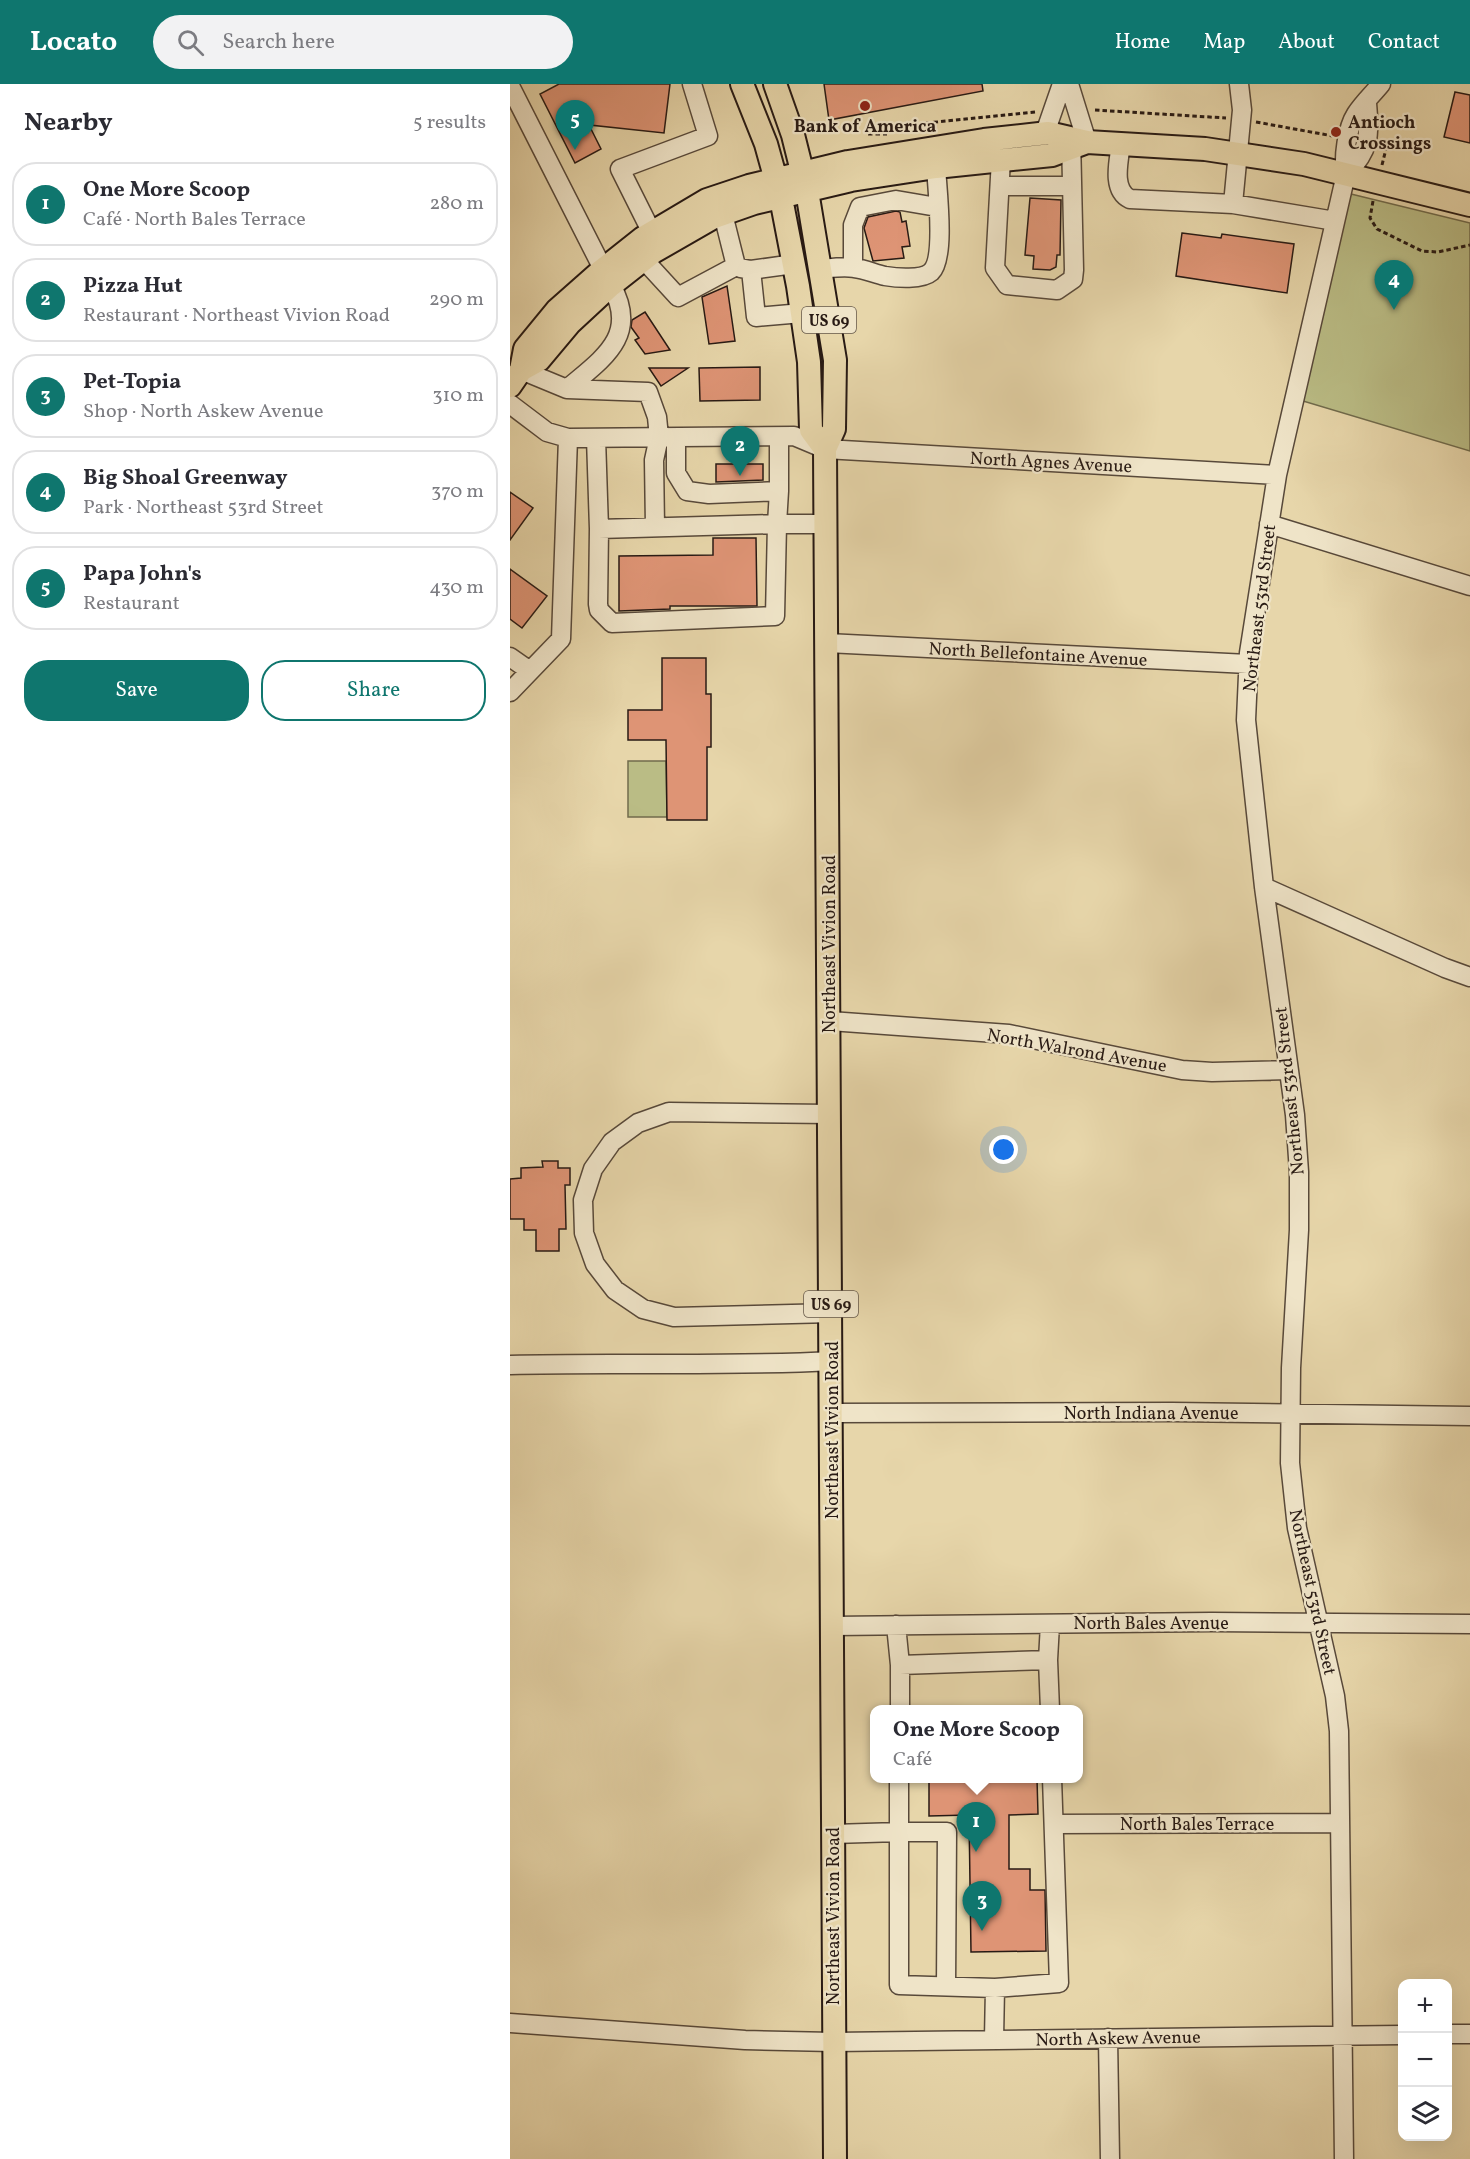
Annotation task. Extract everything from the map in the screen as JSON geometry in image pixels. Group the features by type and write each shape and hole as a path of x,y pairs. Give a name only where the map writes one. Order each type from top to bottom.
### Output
{"main road":[{"name":"Northeast Vivion Road","path":"742,84 766,144 778,189 794,264 809,362 811,430 825,449"},
{"name":"Northeast Vivion Road","path":"775,84 793,135 805,182 835,360 834,429 825,449 832,1313 835,2159"},
{"path":"607,277 652,233 707,200 778,189 893,154 1045,133 1076,143 1169,146 1240,153 1304,164 1470,205"},
{"path":"805,182 851,180 936,167 1052,154 1076,143"},
{"path":"515,378 525,349 557,310 607,277 644,260 681,235 723,214 754,203 778,189"}],"street":[{"path":"652,233 620,169 708,136 692,84"},
{"path":"1045,133 1062,84"},
{"path":"1001,159 995,268 1007,285 1044,291 1057,290 1073,279 1072,186 1076,143 1068,84"},
{"path":"1233,204 1240,153 1242,110 1239,84"},
{"name":"Northeast 53rd Street","path":"1344,2159 1340,1823 1336,1708 1297,1528 1290,1463 1291,1368 1299,1195 1295,1115 1264,887 1246,720 1248,664 1277,475 1346,174 1344,163 1352,126 1356,114 1381,84"},
{"path":"510,86 622,304 620,329 612,350 567,389"},
{"path":"1121,144 1118,175 1125,196 1130,199 1233,204 1335,221"},
{"path":"821,269 853,267 886,276 924,276 932,271 938,262 939,248 936,167"},
{"path":"1000,186 1072,186"},
{"path":"853,267 854,225 860,207 896,200 937,207"},
{"path":"723,214 743,268 756,317 802,313"},
{"path":"644,260 678,297 743,268 794,264"},
{"path":"515,378 567,389 648,392 667,438 676,473 687,491 709,494 779,491"},
{"path":"510,404 548,432 568,438 561,639 510,692"},
{"name":"North Agnes Avenue","path":"568,438 794,436 825,449 1277,475"},
{"path":"596,438 599,610 612,623 775,616 779,437"},
{"path":"655,527 654,460 667,438"},
{"path":"599,529 826,524"},
{"path":"1269,524 1470,586"},
{"name":"North Bellefontaine Avenue","path":"827,643 1248,664"},
{"path":"510,657 530,671"},
{"path":"1264,887 1470,977"},
{"name":"North Walrond Avenue","path":"830,1021 1009,1034 1182,1070 1212,1072 1288,1070"},
{"path":"830,1114 669,1112 638,1122 612,1142 593,1169 583,1200 584,1233 595,1264 615,1290 643,1309 674,1317 832,1313"},
{"path":"510,1365 649,1362 770,1364 832,1361"},
{"name":"North Indiana Avenue","path":"832,1413 1470,1416"},
{"path":"1050,1624 1048,1659 1050,1705"},
{"name":"North Bales Avenue","path":"832,1626 1470,1624"},
{"path":"896,1625 900,1665 900,1705"},
{"path":"900,1665 1048,1659"},
{"path":"899,1783 898,1985 996,1988 1059,1983 1052,1783"},
{"name":"North Bales Terrace","path":"1054,1824 1340,1823"},
{"path":"833,1834 947,1832 946,1986"},
{"path":"994,2039 996,1988"},
{"name":"North Askew Avenue","path":"510,2024 745,2040 833,2042 1398,2035"},
{"path":"1452,2034 1470,2034"},
{"path":"1108,2038 1110,2159"}],"path":[{"path":"1092,110 1223,118"},
{"path":"897,133 927,123 1037,112"},
{"path":"1258,122 1340,137"},
{"path":"868,134 890,134"},
{"path":"1374,197 1370,218 1377,229 1422,251 1438,252 1470,245"}],"green space":[{"path":"1351,194 1470,223 1470,451 1293,398"},
{"path":"628,761 666,761 667,817 628,817"}],"building":[{"path":"559,84 670,84 664,133 589,125 601,149 575,163 540,94"},
{"name":"Bank of America","path":"824,84 982,84 983,91 829,120"},
{"path":"1455,92 1470,95 1470,143 1444,137"},
{"path":"1030,198 1061,200 1060,255 1057,255 1056,267 1050,270 1033,269 1034,256 1025,255"},
{"path":"900,212 902,222 906,221 910,246 902,247 904,258 873,261 864,228 868,217"},
{"path":"1182,233 1221,238 1222,234 1294,244 1287,293 1176,276"},
{"path":"727,286 735,341 709,344 702,297"},
{"path":"645,312 670,350 645,354 635,340 639,338 631,327 632,320"},
{"path":"760,367 760,400 700,401 699,368"},
{"path":"649,368 688,368 661,386"},
{"path":"716,464 763,464 763,480 716,482"},
{"path":"510,492 533,508 510,540"},
{"path":"713,538 756,538 757,606 670,606 670,609 619,611 619,556 713,555"},
{"path":"510,569 547,596 522,628 510,619"},
{"path":"662,658 706,658 706,694 711,694 711,747 707,747 707,820 667,820 666,740 628,740 628,710 662,710"},
{"path":"542,1161 558,1161 558,1168 570,1168 570,1185 565,1185 566,1229 559,1229 559,1251 536,1251 536,1230 524,1230 524,1219 510,1219 510,1179 521,1178 521,1168 543,1167"},
{"path":"929,1783 1037,1783 1038,1814 1009,1815 1009,1869 1030,1869 1030,1890 1045,1890 1046,1951 971,1952 969,1815 929,1816"}],"place":[{"name":"Bank of America","path":"865,106"},
{"name":"Antioch Crossings","path":"1336,132"},
{"name":"Papa John's","path":"575,150"},
{"name":"Big Shoal Greenway","path":"1394,310"},
{"name":"Pizza Hut","path":"740,476"},
{"name":"One More Scoop","path":"976,1852"},
{"name":"Pet-Topia","path":"982,1931"}]}
